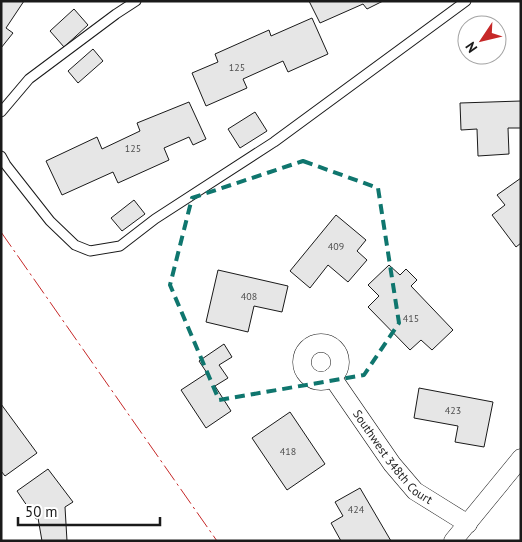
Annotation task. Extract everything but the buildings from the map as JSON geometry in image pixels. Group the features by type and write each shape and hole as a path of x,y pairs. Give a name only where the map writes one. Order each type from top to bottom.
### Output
{"street":[{"name":"Southwest 348th Court","path":"332,377 392,464 415,490 468,524"},
{"path":"453,541 521,458"}],"lane":[{"path":"1,112 29,79 136,1"},
{"path":"1,156 50,221 75,245 90,252 120,246 155,220 274,142 466,1"}],"highlighted area":[{"path":"303,161 378,188 399,323 364,375 219,400 170,285 192,198"}],"power":[{"path":"1,232 217,541"}]}
